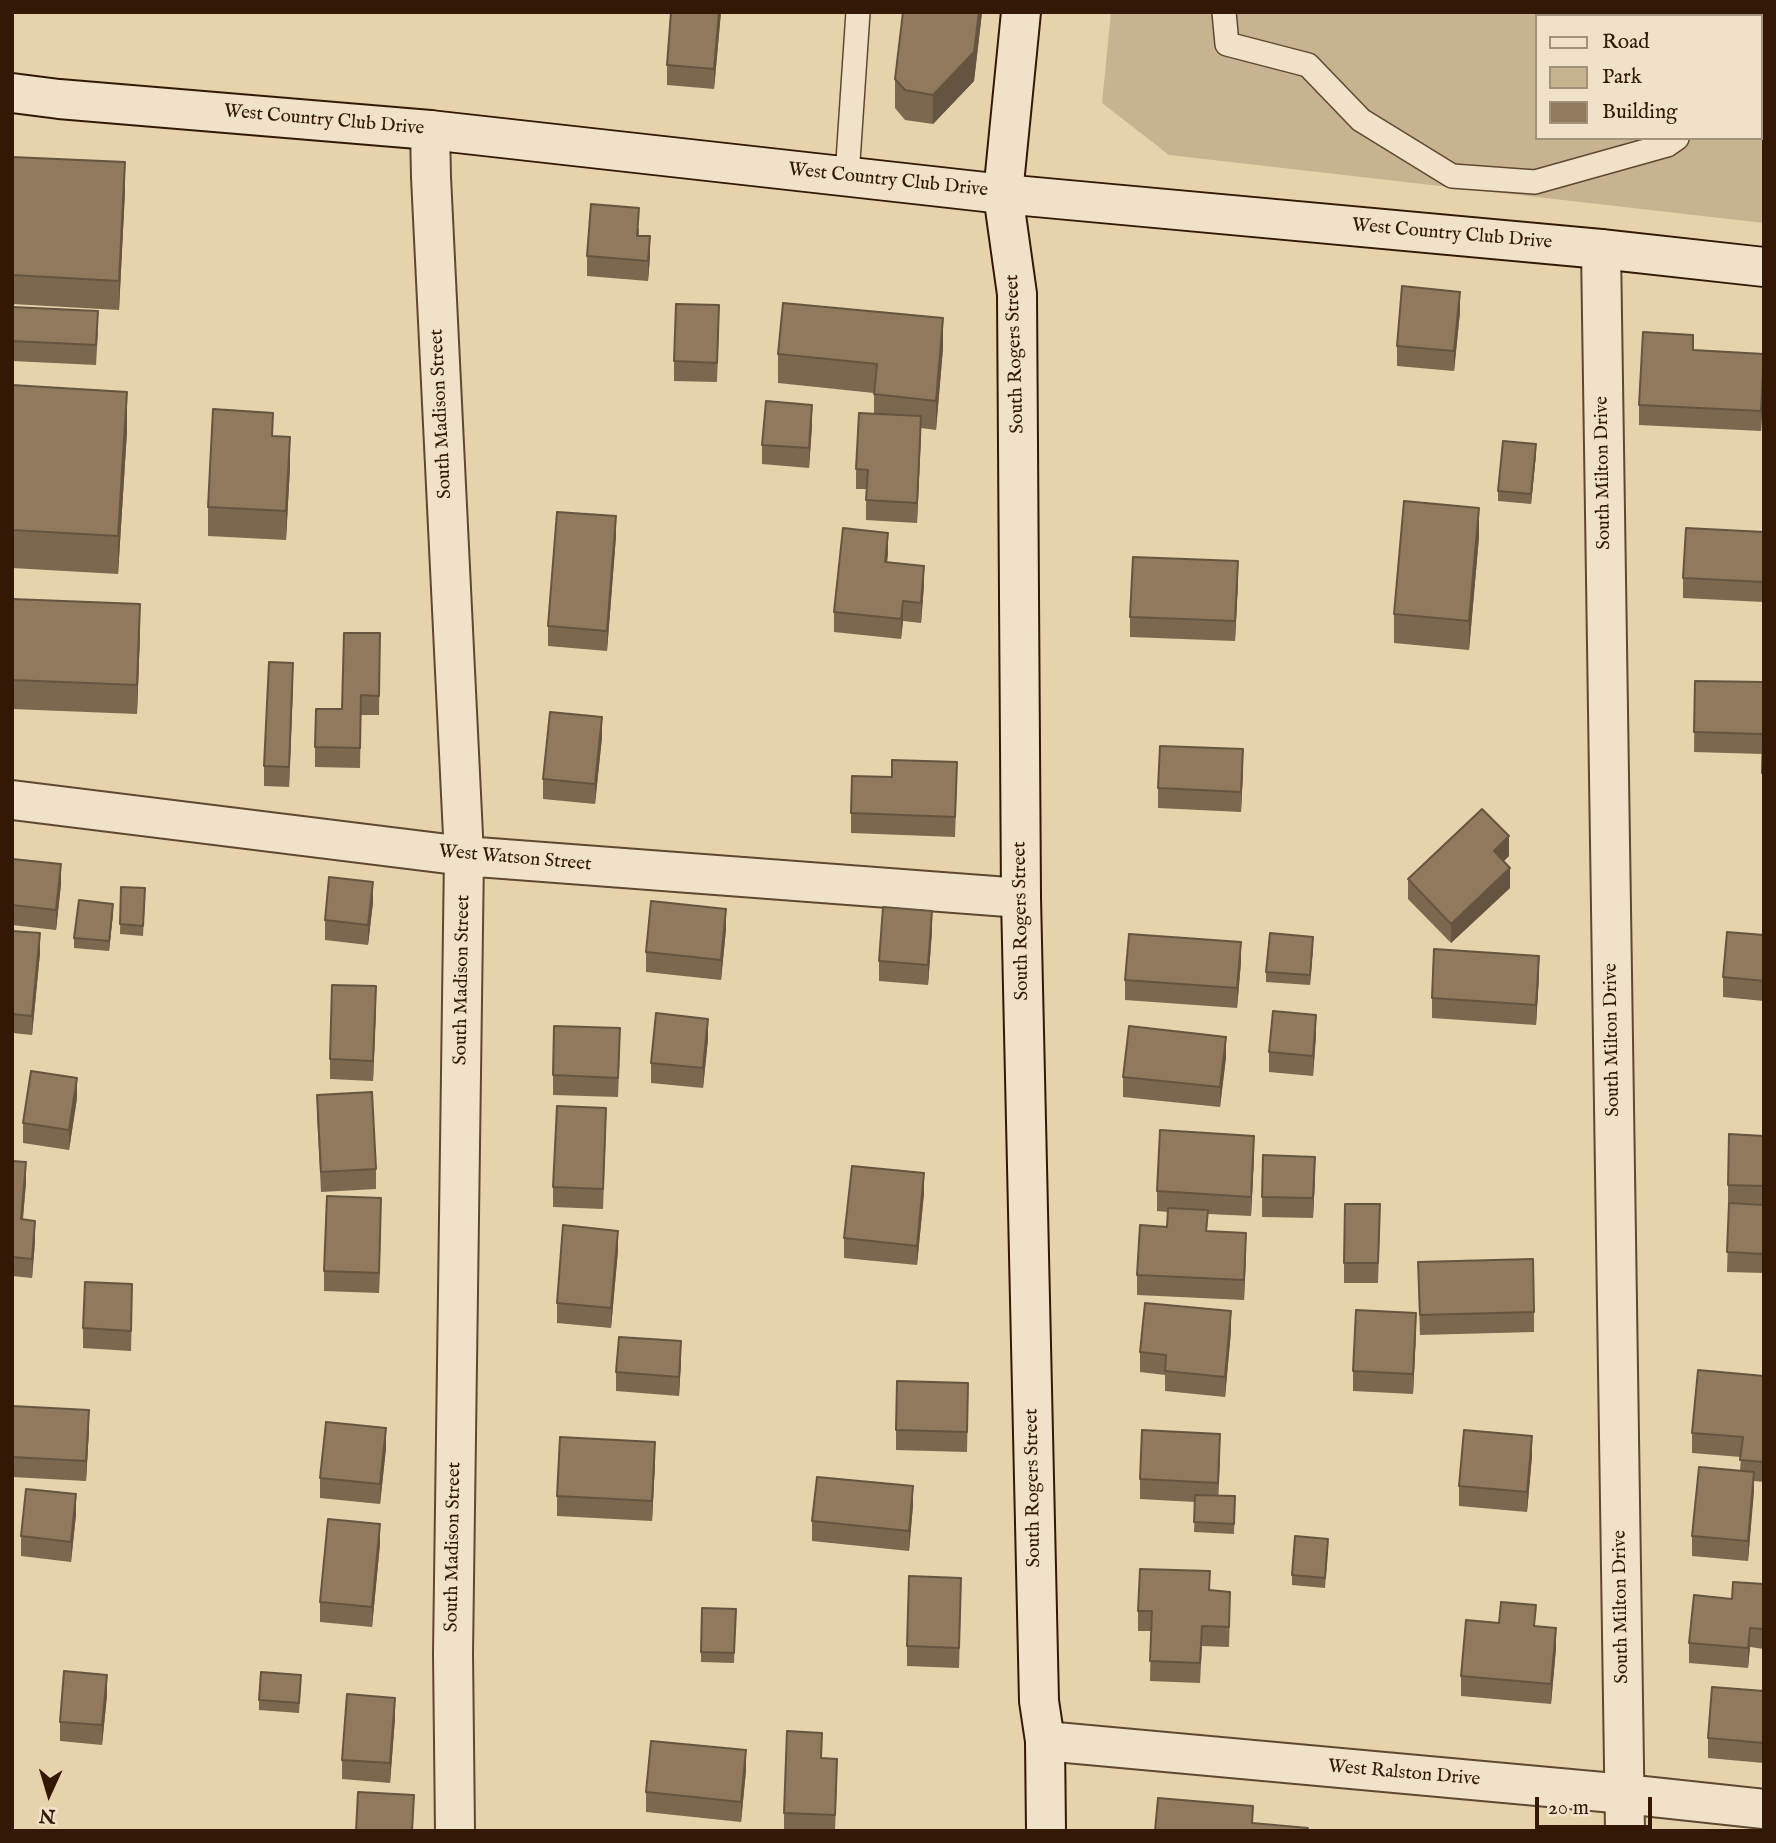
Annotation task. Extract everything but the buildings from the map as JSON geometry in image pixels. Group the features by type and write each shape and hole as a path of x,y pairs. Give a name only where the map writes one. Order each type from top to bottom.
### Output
{"street":[{"name":"South Rogers Street","path":"1021,12 1003,194 1017,294 1021,898 1039,1701 1045,1741 1046,1831"},
{"name":"West Country Club Drive","path":"12,93 430,130 1003,194 1601,249 1764,267"},
{"name":"South Madison Street","path":"430,130 464,856 453,1653 455,1831"},
{"name":"South Milton Drive","path":"1601,249 1625,1812"},
{"name":"West Watson Street","path":"12,800 464,856 1021,898"},
{"name":"West Ralston Drive","path":"1045,1741 1625,1812 1764,1809"}],"lane":[{"path":"847,176 858,12"},
{"path":"1224,12 1227,44 1308,65 1361,120 1452,176 1535,181 1667,145 1674,140"}],"green space":[{"path":"1111,12 1764,12 1764,223 1169,155 1102,103"}]}
